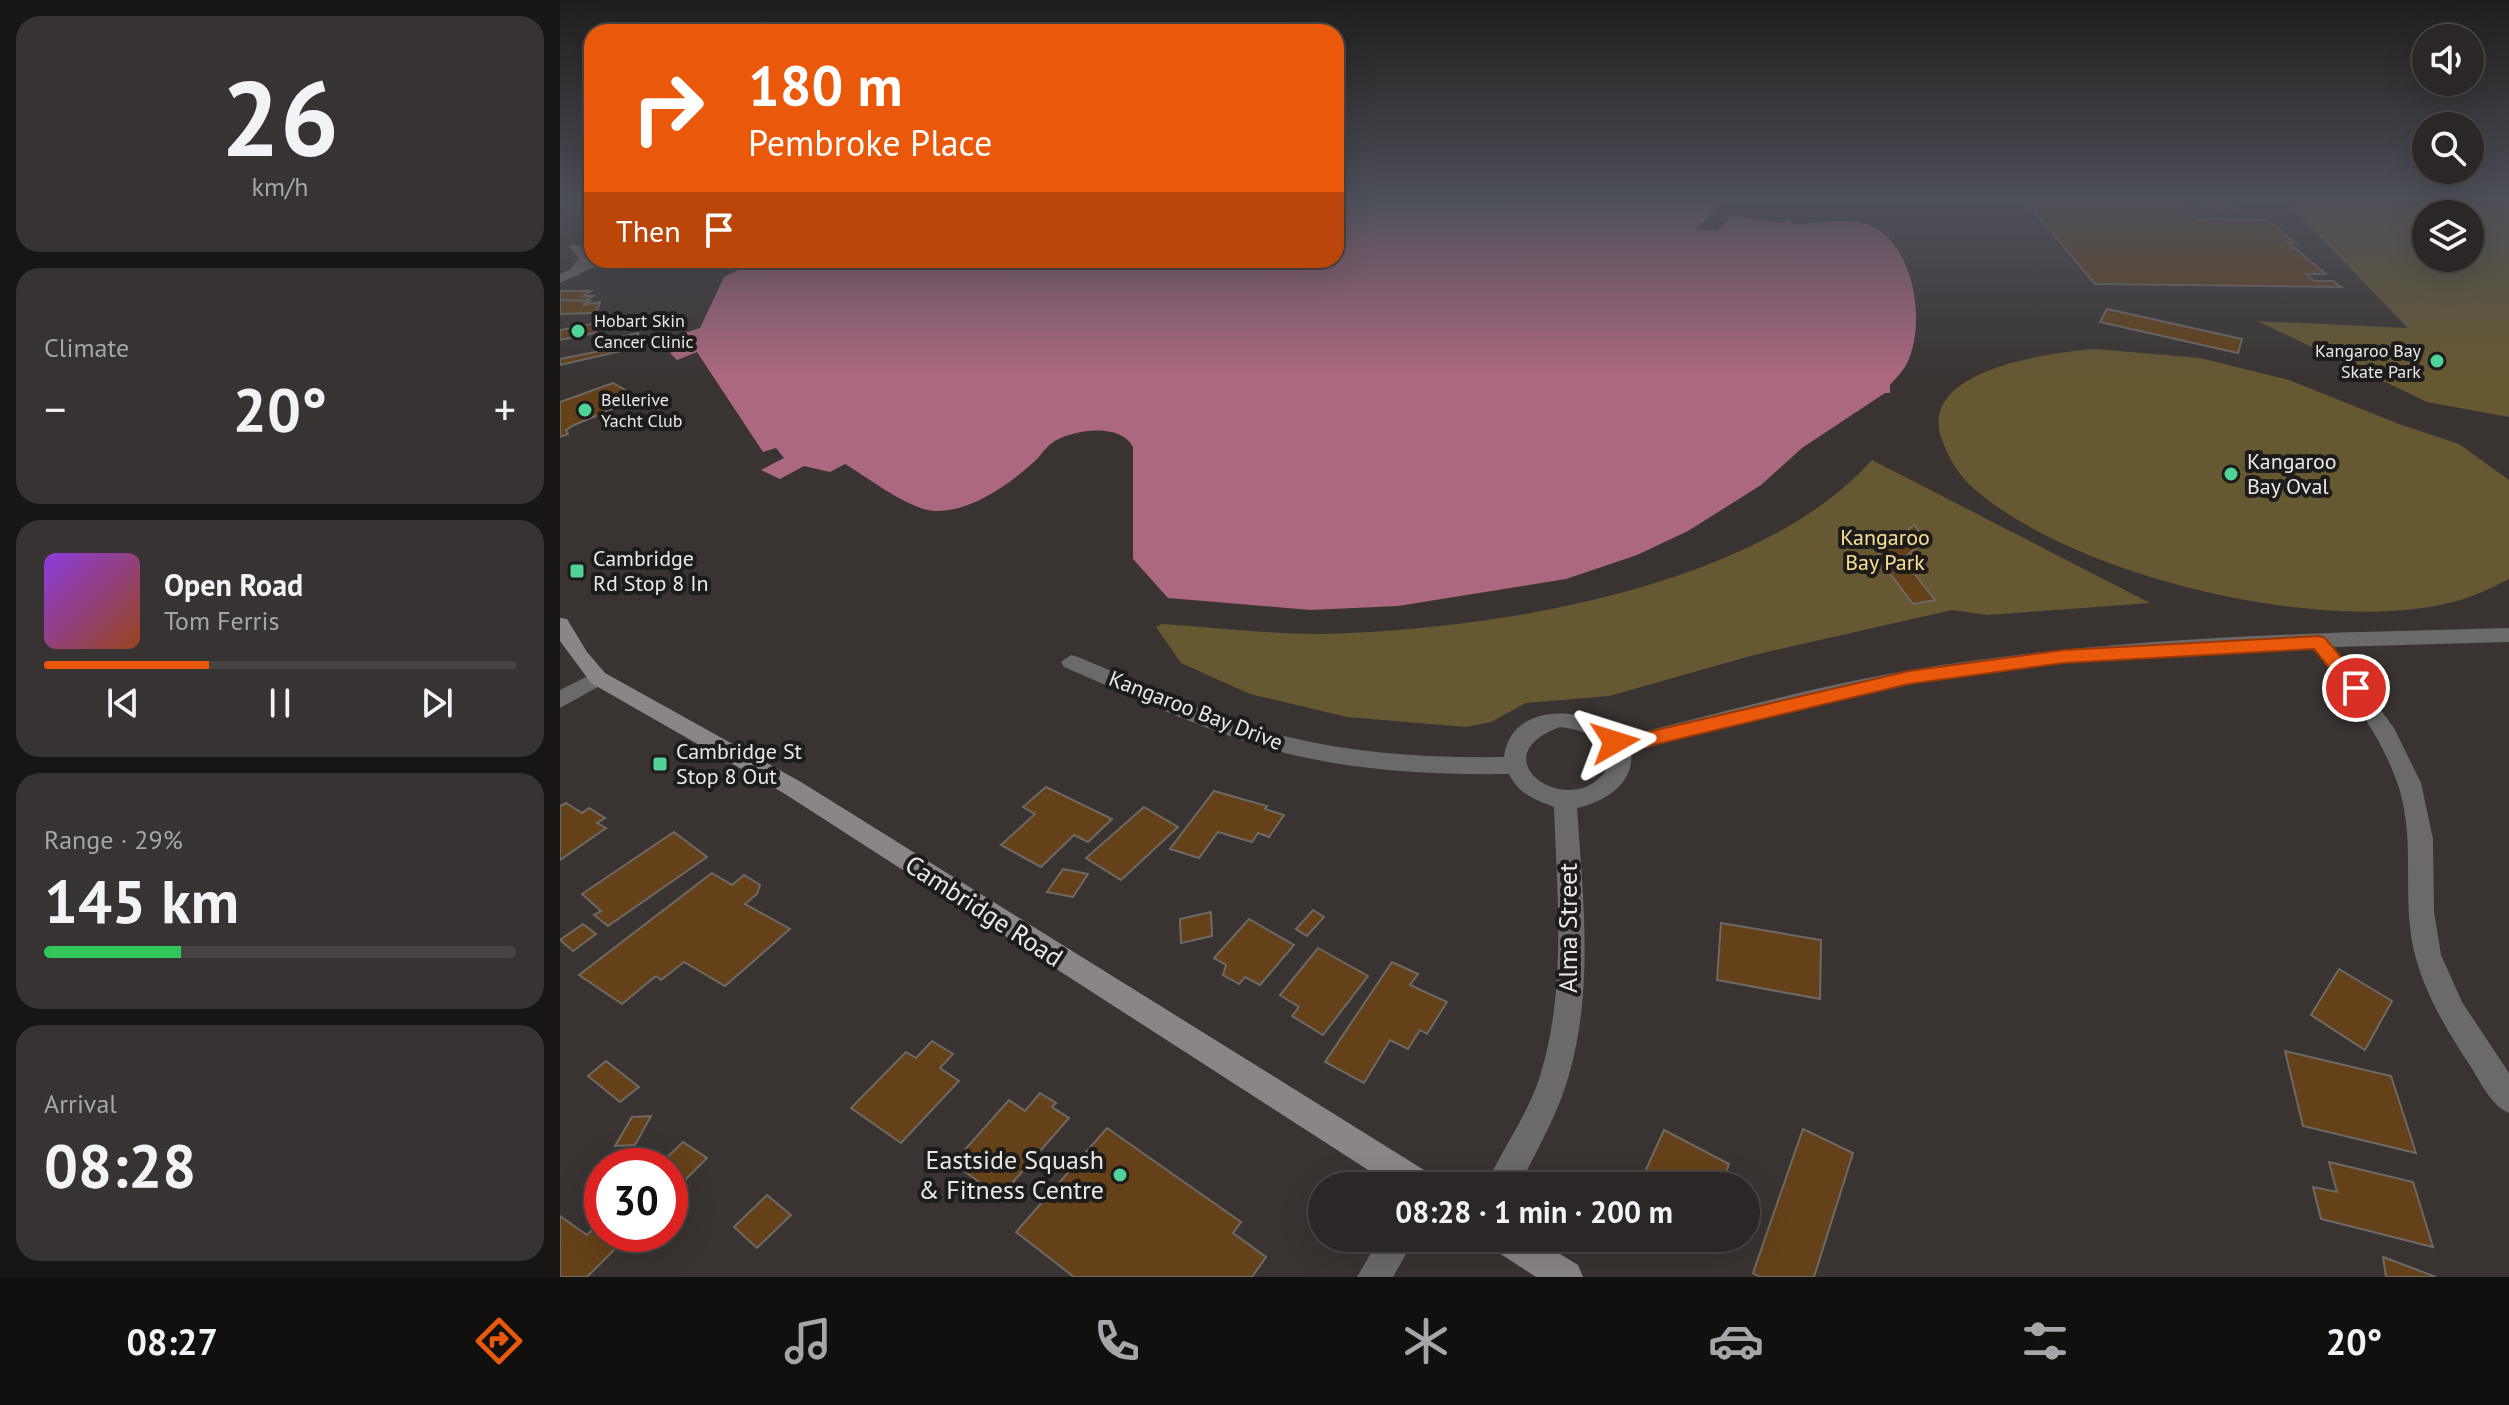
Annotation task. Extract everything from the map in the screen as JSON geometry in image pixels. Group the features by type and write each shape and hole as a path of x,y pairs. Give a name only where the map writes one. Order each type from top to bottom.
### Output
{"main road":[{"name":"Cambridge Road","path":"560,624 580,657 598,678 793,788 1399,1172"},
{"path":"1526,1252 1566,1277"}],"street":[{"path":"574,272 584,259"},
{"path":"560,279 584,268"},
{"path":"1616,747 1812,698 1950,671 2079,655 2509,635"},
{"path":"2319,642 2375,713 2398,753 2414,797 2421,837 2423,932 2428,957 2470,1040 2509,1098"},
{"name":"Kangaroo Bay Drive","path":"1071,662 1232,728 1318,752 1413,763 1514,765"},
{"path":"560,700 598,678"},
{"path":"1559,719 1591,724 1605,731 1616,747 1619,768 1612,781 1600,791 1565,799 1531,789 1520,778 1514,765 1514,751 1519,739 1543,722 1559,719"},
{"name":"Alma Street","path":"1509,1172 1555,1076 1568,1010 1572,962 1565,799"},
{"path":"1374,1277 1390,1252"}],"green space":[{"path":"2341,259 2412,259 2412,272 2484,272 2484,259 2509,259 2509,417 2427,402 2257,321 2408,328"},
{"name":"Kangaroo Bay Oval","path":"2096,349 2200,358 2289,380 2399,424 2459,444 2509,480 2509,579 2453,602 2399,610 2337,611 2270,604 2201,590 2133,571 2070,547 2015,518 1971,486 1951,459 1942,440 1939,416 1948,396 1967,381 1992,369 2050,354"},
{"name":"Kangaroo Bay Park","path":"1872,460 2150,603 1988,615 1952,610 1754,655 1609,696 1526,703 1491,722 1466,727 1347,717 1250,694 1181,663 1156,627 1162,624 1299,634 1386,631 1537,612 1615,595 1690,571 1760,542 1822,505"}],"shaded area":[{"path":"1344,259 1902,259 1913,291 1916,328 1907,364 1890,385 1890,393 1885,393 1802,448 1761,485 1688,531 1637,555 1566,579 1398,606 1310,610 1168,598 1133,559 1133,447 1127,439 1109,431 1086,431 1052,443 1028,467 992,494 951,510 927,510 915,506 845,464 830,472 804,466 780,479 761,470 784,458 776,448 763,452 697,352 677,360 670,353 692,345 685,333 700,328 724,277 742,268 1344,268"}],"building":[{"path":"2074,259 2307,259 2326,274 2306,274 2314,281 2333,281 2341,287 2095,284"},
{"path":"560,291 591,291 583,296 593,296 585,301 560,300"},
{"path":"560,300 590,301 583,305 600,302 596,313 560,314"},
{"path":"2107,309 2242,339 2238,353 2100,322"},
{"name":"Hobart Skin Cancer Clinic","path":"597,323 596,333 560,340 560,330"},
{"path":"638,333 638,341 597,349 598,342"},
{"path":"635,344 635,347 625,350 560,365 560,359"},
{"name":"Bellerive Yacht Club","path":"613,383 639,398 574,425 566,430 568,434 560,437 560,402"},
{"path":"1914,525 1926,539 1903,559 1935,600 1913,604 1877,556"},
{"path":"1046,787 1112,819 1088,842 1074,835 1041,867 1001,845 1035,814 1023,807"},
{"path":"1214,791 1267,806 1265,809 1284,815 1269,837 1258,833 1252,842 1218,832 1199,858 1170,849"},
{"path":"566,803 582,813 589,808 605,818 597,823 606,828 560,860 560,806"},
{"path":"1144,807 1178,827 1121,880 1086,858"},
{"path":"674,832 707,857 608,926 594,915 601,911 582,894"},
{"path":"1063,869 1088,874 1073,897 1047,892"},
{"path":"712,873 732,885 744,875 760,885 757,894 745,904 790,929 725,986 684,962 661,980 656,976 622,1004 579,975"},
{"path":"1313,910 1324,917 1307,936 1296,929"},
{"path":"1211,912 1212,936 1181,943 1180,919"},
{"path":"1249,919 1294,945 1260,985 1245,977 1239,984 1223,975 1226,965 1214,958"},
{"path":"1721,923 1821,940 1820,999 1717,980"},
{"path":"583,924 596,934 573,951 560,940"},
{"path":"1318,948 1368,976 1323,1035 1292,1016 1299,1007 1280,995"},
{"path":"1392,962 1418,974 1410,985 1447,1002 1427,1034 1420,1030 1408,1049 1390,1040 1364,1083 1325,1062"},
{"path":"2339,969 2392,1001 2365,1050 2311,1015"},
{"path":"932,1041 953,1054 940,1068 959,1081 901,1143 851,1108 906,1052 916,1058"},
{"path":"2285,1051 2391,1076 2416,1153 2303,1126"},
{"path":"606,1061 639,1087 620,1102 588,1076"},
{"path":"1040,1093 1056,1103 1052,1107 1069,1118 1000,1197 953,1163 1009,1100 1025,1111"},
{"path":"651,1116 635,1145 615,1146 632,1117"},
{"name":"Eastside Squash & Fitness Centre","path":"1107,1128 1241,1222 1233,1233 1266,1257 1252,1277 1074,1277 1016,1232"},
{"path":"1803,1129 1853,1153 1814,1277 1760,1277 1753,1273"},
{"path":"1664,1130 1729,1164 1726,1172 1645,1172"},
{"path":"683,1142 707,1158 688,1177 688,1148 677,1148"},
{"path":"2329,1162 2413,1182 2433,1247 2321,1219 2313,1187 2337,1192"},
{"path":"767,1195 791,1215 757,1248 734,1227"},
{"path":"560,1216 584,1233 584,1252 612,1252 587,1277 560,1277"},
{"path":"2383,1257 2436,1277 2386,1277"}],"place":[{"name":"Hobart Skin Cancer Clinic","path":"578,331"},
{"name":"Kangaroo Bay Skate Park","path":"2437,361"},
{"name":"Bellerive Yacht Club","path":"585,410"},
{"name":"Kangaroo Bay Oval","path":"2231,474"},
{"name":"Cambridge Rd Stop 8 In","path":"577,571"},
{"name":"Cambridge St Stop 8 Out","path":"660,764"},
{"name":"Eastside Squash & Fitness Centre","path":"1120,1175"}],"route":[{"path":"1615,742 1616,747 1909,677 2064,656 2319,642 2356,688"}]}
